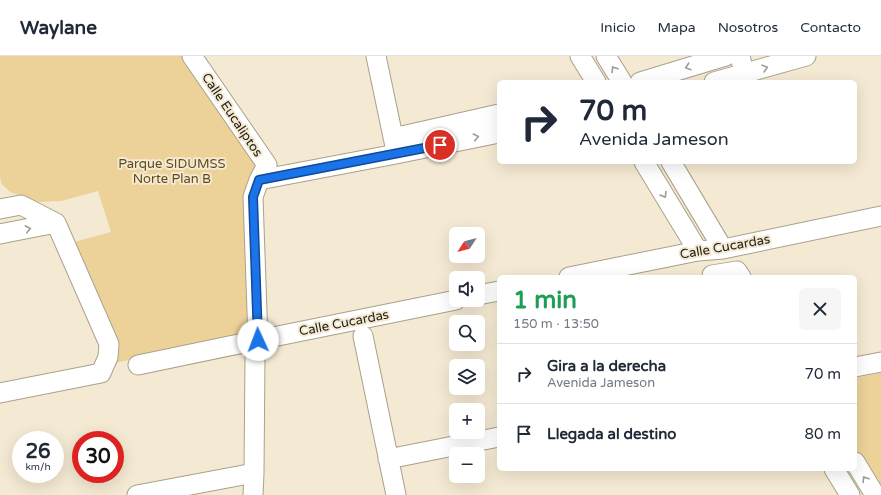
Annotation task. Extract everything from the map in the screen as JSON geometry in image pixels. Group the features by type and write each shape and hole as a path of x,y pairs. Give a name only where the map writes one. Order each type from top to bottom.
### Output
{"street":[{"name":"Calle Eucaliptos","path":"192,56 267,165 259,180 253,197 257,348 253,495"},
{"path":"376,56 395,146"},
{"path":"580,56 595,80"},
{"path":"606,56 621,80"},
{"path":"647,80 726,56"},
{"path":"717,80 742,65 806,56"},
{"path":"259,180 395,146 497,115"},
{"path":"395,146 497,133"},
{"path":"645,164 698,251"},
{"path":"672,164 723,249"},
{"path":"0,209 21,205 56,223 109,344 108,357 101,373 0,393"},
{"name":"Calle Cucardas","path":"579,275 698,251 723,249 881,216"},
{"path":"0,234 56,223"},
{"path":"712,275 737,271 740,275"},
{"path":"485,294 497,291"},
{"name":"Calle Cucardas","path":"138,365 257,348 449,302"},
{"path":"363,336 396,495"},
{"path":"857,368 881,362"},
{"path":"388,459 497,438"},
{"path":"857,465 875,495"},
{"path":"835,471 850,495"},
{"path":"136,495 254,473"}],"green space":[{"name":"Parque SIDUMSS Norte Plan B","path":"0,56 183,56 255,160 254,170 245,189 249,333 115,363 116,334 74,242 111,232 98,191 61,201 38,202 10,192 1,183"},
{"path":"881,373 881,484 875,483 857,454 857,378"}],"route":[{"path":"258,340 253,197 259,180 440,145"}]}
